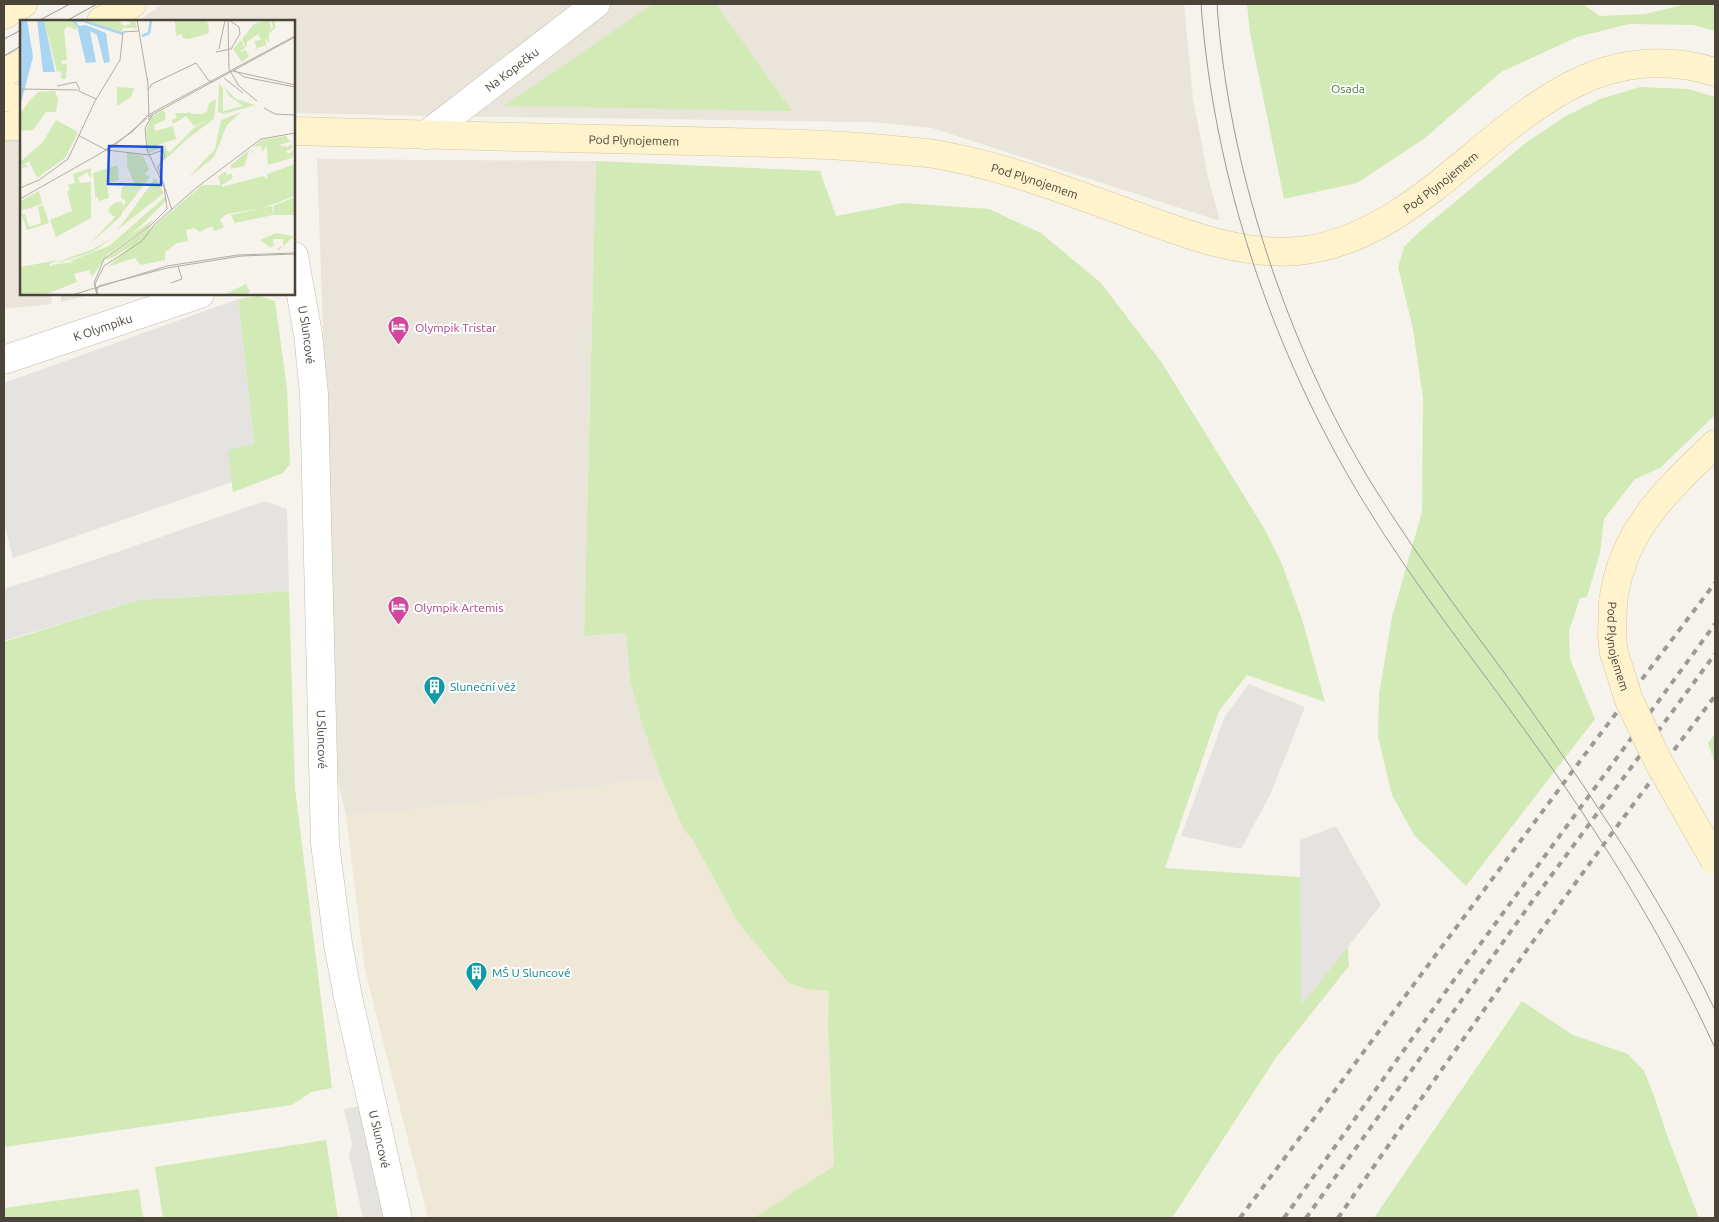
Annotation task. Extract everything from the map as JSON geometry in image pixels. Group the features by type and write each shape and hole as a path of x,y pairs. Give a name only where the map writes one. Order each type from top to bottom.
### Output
{"main road":[{"path":"4,15 23,4"},
{"name":"Pod Plynojemem","path":"295,131 843,144 943,155 1026,177 1198,238 1239,248 1295,251 1348,239 1395,215 1430,191 1535,106 1591,76 1630,66 1648,64 1686,65 1715,72"},
{"path":"4,73 20,65"},
{"path":"4,96 20,100"},
{"path":"4,126 20,126"},
{"name":"Pod Plynojemem","path":"1715,444 1667,491 1644,520 1633,538 1621,566 1613,604 1612,623 1614,653 1629,700 1662,768 1715,861"}],"street":[{"name":"Na Kopečku","path":"426,135 596,4"},
{"name":"U Sluncové","path":"295,265 308,334 314,394 325,843 338,944 348,997 398,1218"},
{"name":"K Olympiku","path":"4,360 197,295"}],"shaded area":[{"path":"163,4 1184,4 1193,99 1208,177 1220,221 932,128 872,122 295,113 295,20 139,20"},
{"path":"20,137 20,295 50,295 52,304 4,309 4,140"},
{"path":"317,159 596,161 584,636 626,633 630,681 643,727 661,778 446,806 346,816 337,778 337,726"},
{"path":"61,295 90,295 61,302"},
{"path":"238,299 254,444 228,450 232,482 13,558 4,524 4,383"},
{"path":"265,501 287,509 289,591 138,600 4,641 4,589"},
{"path":"1249,684 1305,707 1271,793 1241,849 1181,836 1225,716"},
{"path":"661,778 684,830 692,839 739,924 789,983 807,989 829,991 828,1024 834,1167 754,1218 428,1218 365,971 346,816 446,806"},
{"path":"1336,826 1381,905 1301,1006 1300,840"},
{"path":"360,1106 386,1218 363,1218 349,1155 352,1144 344,1109"}],"green space":[{"path":"653,4 716,4 792,111 504,106"},
{"name":"Osada","path":"1247,4 1583,4 1600,16 1645,14 1687,4 1715,4 1715,31 1693,25 1629,24 1577,37 1501,72 1425,138 1357,183 1284,199 1250,33"},
{"path":"1640,87 1688,89 1715,97 1715,415 1660,468 1635,479 1604,519 1600,553 1587,597 1580,598 1569,631 1570,659 1595,719 1466,886 1414,835 1392,795 1378,737 1379,695 1392,617 1422,512 1423,398 1413,329 1398,267 1404,247 1419,232 1527,142 1564,117 1600,99"},
{"path":"596,161 820,171 836,216 903,203 989,209 1041,233 1101,283 1162,363 1264,528 1281,562 1302,619 1325,702 1247,675 1219,711 1165,868 1343,880 1349,966 1275,1059 1172,1218 754,1218 834,1166 828,1024 829,991 807,989 789,983 739,924 692,839 684,830 661,778 643,727 630,681 626,633 584,636"},
{"path":"259,296 275,301 287,389 290,464 283,473 233,492 227,450 254,443 238,299"},
{"path":"289,591 295,788 332,1088 311,1092 292,1105 4,1147 4,642 138,600"},
{"path":"1715,734 1715,764 1708,743"},
{"path":"1522,1001 1573,1035 1628,1054 1644,1071 1699,1218 1374,1218"},
{"path":"326,1140 338,1218 163,1218 155,1167"},
{"path":"139,1189 143,1218 4,1218 4,1208"}],"tram line":[{"path":"40,20 70,4"},
{"path":"68,20 97,4"},
{"path":"1201,4 1208,69 1219,134 1234,199 1253,262 1275,324 1301,385 1330,444 1363,501 1406,567 1544,757 1615,863 1658,935 1715,1048"},
{"path":"1217,4 1223,66 1248,191 1267,253 1289,314 1313,373 1341,430 1372,484 1403,532 1589,794 1643,878 1715,1010"},
{"path":"4,39 20,31"},
{"path":"4,56 20,47"}],"railway":[{"path":"1240,1218 1715,583"},
{"path":"1284,1218 1454,980 1715,624"},
{"path":"1306,1218 1531,903 1715,654"},
{"path":"1338,1218 1524,955 1618,825 1715,696"}],"place":[{"name":"Olympik Tristar","path":"399,346"},
{"name":"Olympik Artemis","path":"398,626"},
{"name":"Sluneční věž","path":"434,705"},
{"name":"MŠ U Sluncové","path":"476,991"}]}
